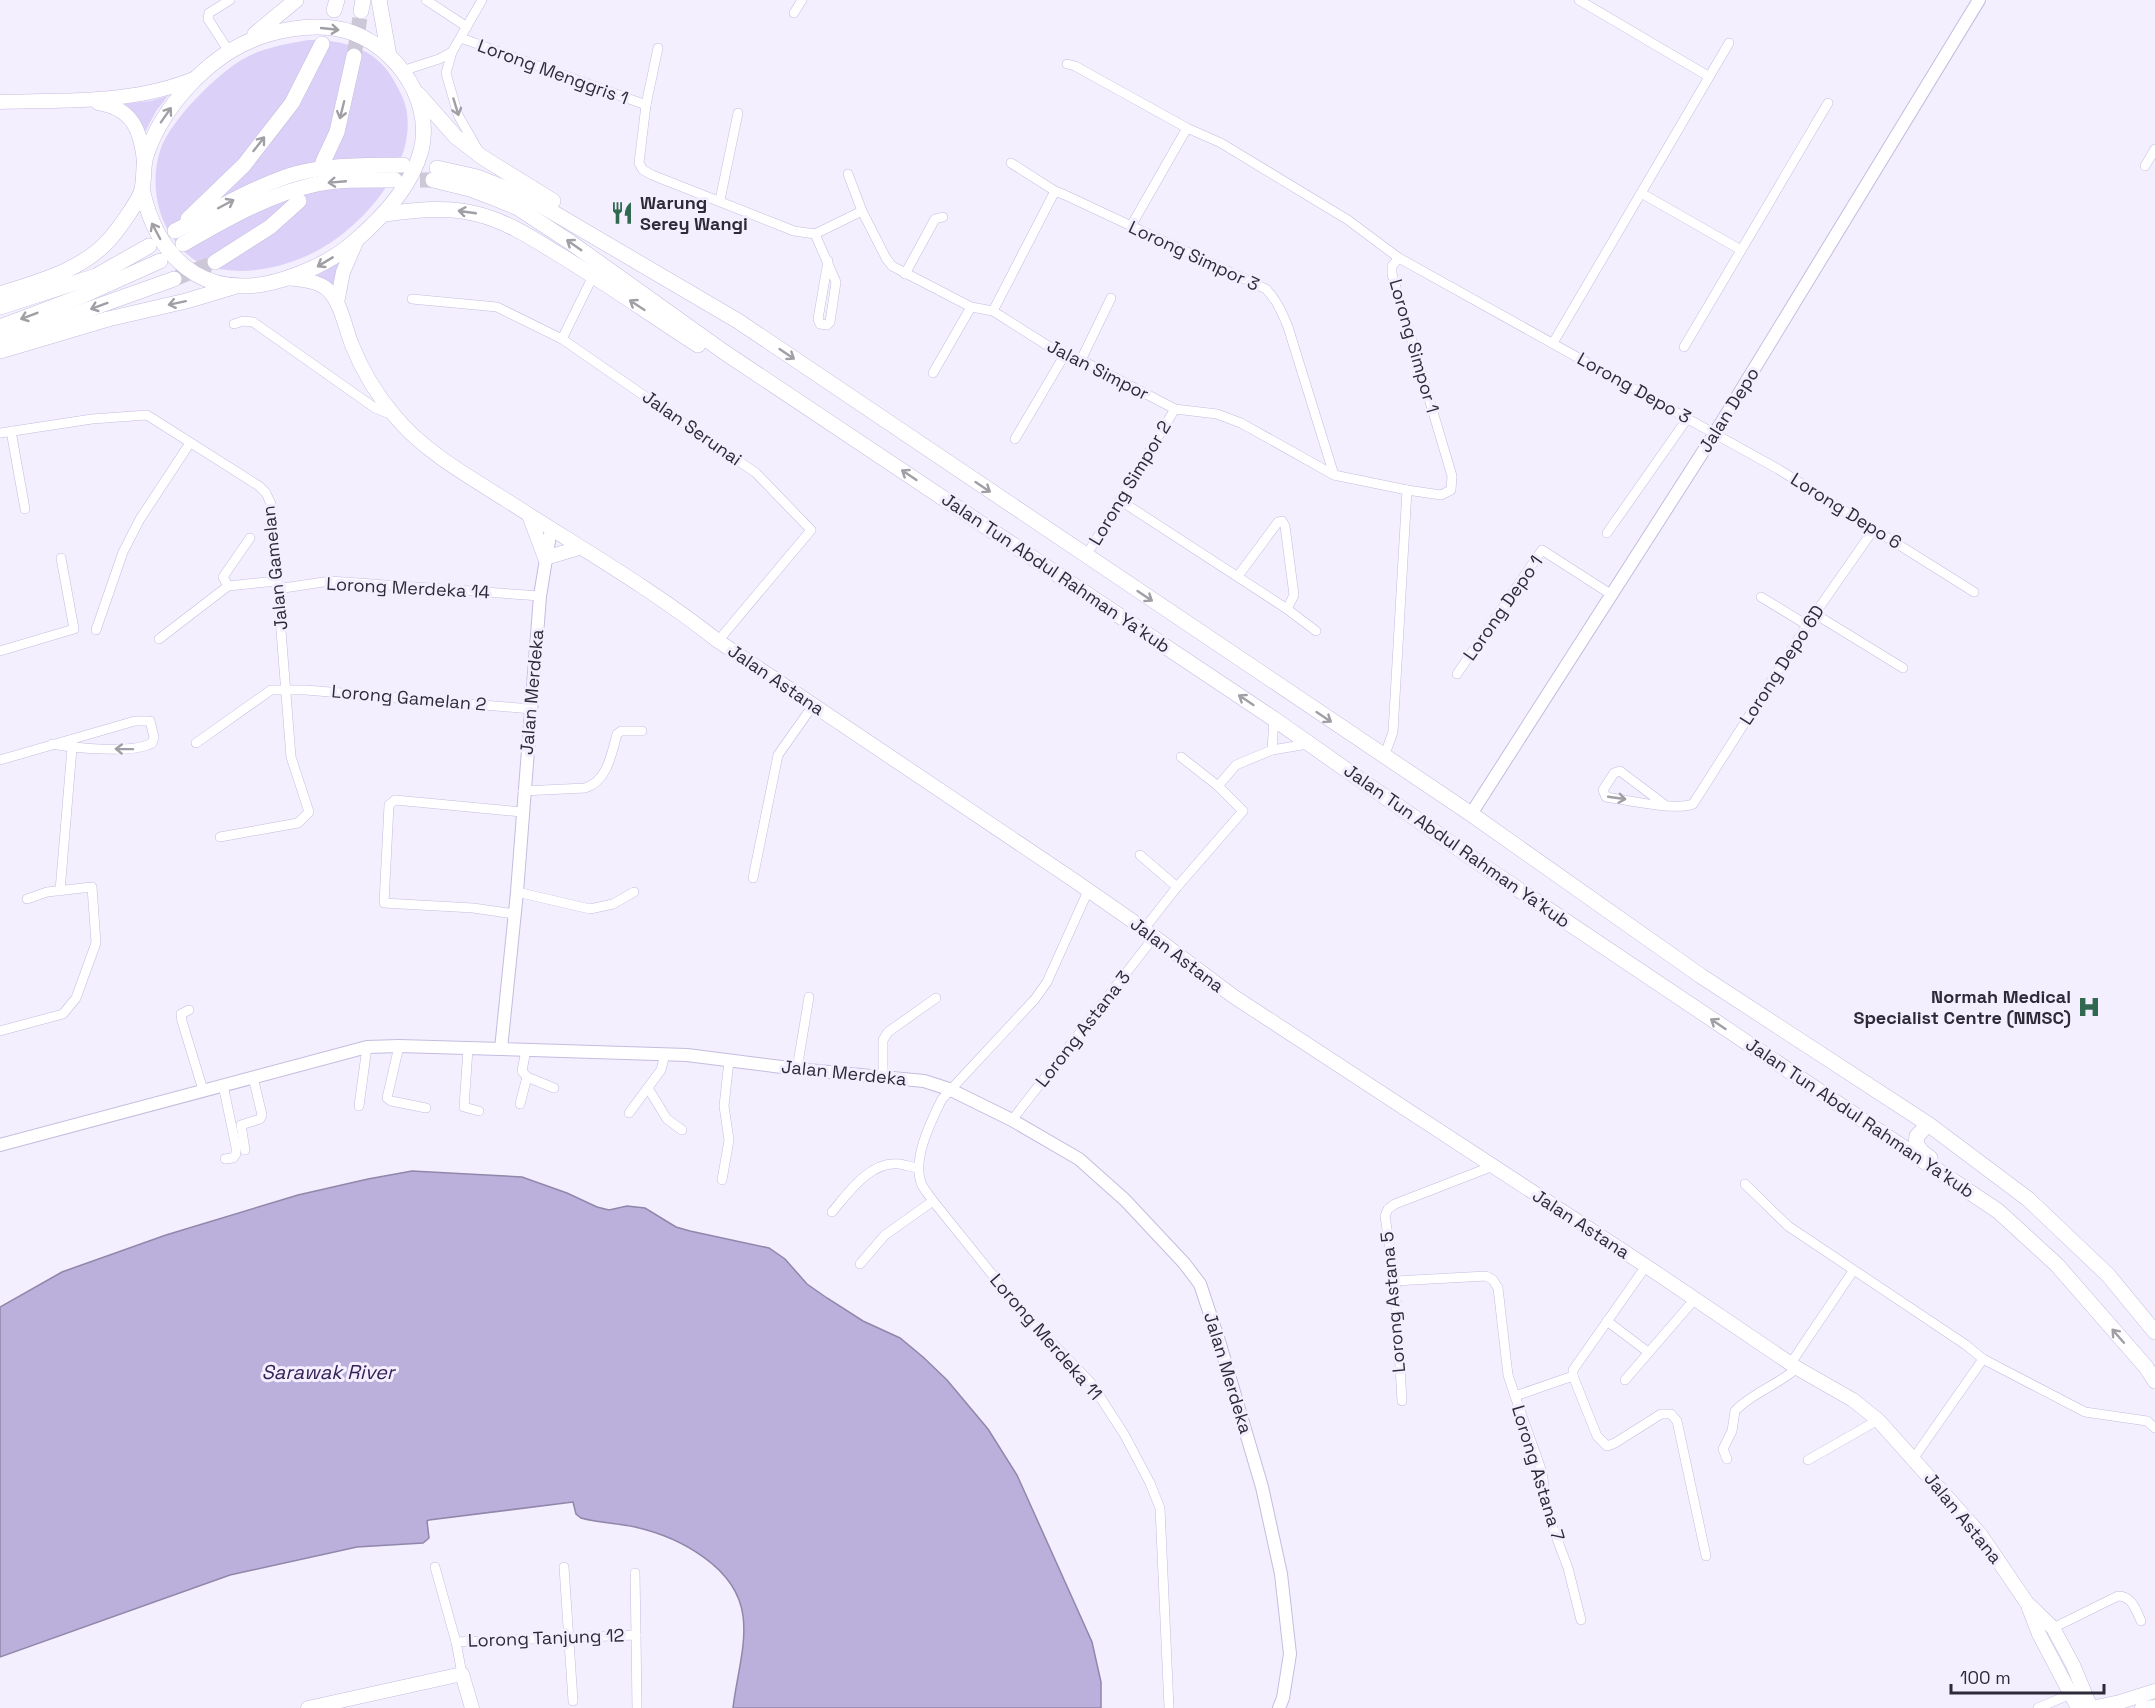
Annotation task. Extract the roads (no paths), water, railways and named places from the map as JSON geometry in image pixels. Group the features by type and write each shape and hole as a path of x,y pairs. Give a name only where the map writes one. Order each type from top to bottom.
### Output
{"main road":[{"path":"144,162 160,124 198,77 297,0"},
{"path":"380,0 389,56"},
{"path":"235,49 273,32 310,28 334,28 368,40 389,56 456,137 482,157 717,298 738,321"},
{"path":"179,238 244,165 292,103 322,44"},
{"path":"323,162 337,132 354,56"},
{"path":"0,102 114,98 163,90 198,77"},
{"path":"0,351 108,319 233,287 260,285 286,278 324,263 358,238 385,214 410,176 423,140 421,111 412,86"},
{"path":"82,100 113,105 122,110 141,137 144,162 142,189 147,210 155,230 176,258 203,278 233,287"},
{"path":"179,238 240,196 289,176 326,168 403,165"},
{"name":"Jalan Tun Abdul Rahman Ya'kub","path":"2155,1332 2108,1275 2028,1199 1928,1124 1701,976 1471,814 738,321 525,196 477,177 435,174 518,208 570,242 724,352 1274,719 1479,863 1998,1211 2057,1265 2146,1367 2155,1381"},
{"path":"179,238 281,195 317,184 395,180"},
{"path":"0,294 57,275 87,258 107,242 142,189"},
{"path":"215,262 270,227 299,201"},
{"path":"385,214 410,210 454,210 476,213 509,224 699,346 724,352"},
{"path":"337,303 343,272 358,238"},
{"path":"0,307 96,276 149,246"},
{"path":"0,327 82,296 160,261"},
{"path":"286,278 322,285 337,303"},
{"path":"0,341 174,279"},
{"name":"Jalan Astana","path":"337,303 360,363 394,416 407,430 443,458 579,548 643,586 718,641 1089,891 1226,991 1646,1266 1794,1366 1853,1400 1878,1420 1980,1534 2027,1603 2053,1628 2073,1665 2091,1708"},
{"path":"529,515 545,558 579,548"},
{"path":"1928,1124 1917,1136 1916,1144 1922,1152 1986,1197 1998,1211"},
{"name":"Jalan Astana","path":"2027,1603 2039,1634 2078,1708"},
{"path":"2073,1665 2087,1689 2095,1695 2120,1702"},
{"path":"308,1708 462,1674 472,1708"},
{"path":"2091,1708 2155,1691"},
{"path":"2142,1708 2155,1707"}],"street":[{"path":"230,0 209,13 208,19 235,49"},
{"path":"426,0 466,27"},
{"path":"437,9 444,0"},
{"path":"482,0 452,52 446,73 464,127 482,157"},
{"path":"794,13 802,0"},
{"path":"1579,0 1708,76"},
{"name":"Jalan Depo","path":"1471,814 1715,433 1979,0"},
{"name":"Lorong Menggris 1","path":"461,38 646,105"},
{"path":"1553,343 1729,43"},
{"name":"Lorong Menggris 1","path":"658,48 646,105 639,163 643,170 795,231 815,234"},
{"path":"402,71 452,52"},
{"path":"1067,64 1075,66 1187,128 1221,143 1348,220 1399,258"},
{"path":"1684,347 1828,103"},
{"path":"720,200 738,113"},
{"path":"1131,226 1187,128"},
{"path":"2145,166 2155,149"},
{"name":"Lorong Simpor 3","path":"1011,163 1055,191 1266,289 1273,297 1288,327 1334,474"},
{"name":"Jalan Simpor","path":"848,174 862,211 886,258 892,266 905,274 971,307 993,311 1064,356 1081,360 1175,409 1217,414 1241,423 1334,474 1441,495"},
{"path":"993,311 1055,191"},
{"path":"1641,193 1741,250"},
{"path":"828,261 818,319 820,324 827,325 830,322 836,282 828,261 815,234 862,211"},
{"path":"905,274 935,219 943,217"},
{"name":"Lorong Simpor 1","path":"1441,495 1451,490 1452,476 1392,274 1392,266 1399,258 1553,343"},
{"path":"562,339 593,276"},
{"path":"1081,360 1111,298"},
{"name":"Jalan Serunai","path":"412,299 497,307 562,339 756,473 811,530 718,641"},
{"path":"933,373 971,307"},
{"path":"234,324 243,321 253,322 375,408 394,416"},
{"name":"Lorong Depo 3","path":"1553,343 1715,433"},
{"path":"1015,439 1064,356"},
{"name":"Lorong Simpor 2","path":"1086,556 1175,409"},
{"name":"Jalan Gamelan","path":"0,433 92,419 147,416 266,493 270,504 291,757 309,812 298,823 220,837"},
{"path":"1607,533 1687,419"},
{"path":"11,431 25,509"},
{"name":"Lorong Depo 6","path":"1715,433 1974,592"},
{"path":"96,630 123,552 140,519 190,442"},
{"path":"1384,757 1393,732 1407,490"},
{"path":"1121,501 1238,576 1316,631"},
{"path":"1238,576 1278,522 1282,521 1285,526 1294,596 1287,609"},
{"name":"Lorong Depo 6D","path":"1665,805 1685,807 1693,804 1807,625 1874,529"},
{"name":"Jalan Merdeka","path":"551,530 540,596 517,892 501,1049 665,1054 924,1081 950,1089 1012,1120 1079,1159 1125,1200 1184,1263 1200,1284 1262,1487 1281,1574 1290,1654 1283,1698 1278,1708"},
{"path":"159,639 228,586 224,577 250,538"},
{"name":"Lorong Depo 1","path":"1457,674 1537,553 1542,550 1612,595"},
{"path":"0,651 74,629 61,558"},
{"name":"Lorong Merdeka 14","path":"228,586 330,581 540,596"},
{"path":"1761,597 1807,625"},
{"path":"1815,614 1903,668"},
{"name":"Lorong Gamelan 2","path":"196,743 271,690 306,690 531,709"},
{"path":"753,878 778,755 814,704"},
{"path":"1272,750 1274,719"},
{"path":"0,760 52,744 135,722 150,721 154,737 152,743 135,749 72,748 52,744"},
{"path":"524,791 585,788 594,785 602,779 617,734 621,731 642,731"},
{"path":"1181,757 1218,786 1236,765 1272,750 1308,744"},
{"path":"60,891 72,748"},
{"path":"1620,771 1665,805 1606,797 1604,790 1614,773 1620,771"},
{"name":"Lorong Astana 3","path":"1012,1120 1149,933 1177,887 1243,811 1218,786"},
{"path":"514,914 473,908 384,903 388,805 394,800 522,812"},
{"path":"1140,855 1177,887"},
{"path":"0,1031 63,1014 76,998 96,943 92,887 47,892 27,899"},
{"path":"832,1212 855,1185 877,1167 897,1164 918,1168 932,1118 950,1089 1010,1026 1047,982 1089,891"},
{"path":"517,892 590,909 613,904 634,892"},
{"path":"797,1069 809,997"},
{"path":"883,1076 883,1040 888,1032 936,998"},
{"path":"189,1011 181,1014 182,1021 203,1090"},
{"path":"399,1046 387,1098 391,1101 426,1108"},
{"path":"0,1145 366,1047 501,1049"},
{"path":"358,1106 366,1047"},
{"path":"468,1049 464,1107 478,1111"},
{"path":"526,1050 522,1071 527,1077 554,1088"},
{"path":"629,1113 661,1070 665,1054"},
{"path":"722,1180 729,1140 724,1106 729,1061"},
{"path":"245,1150 241,1125 260,1119 261,1115 253,1077"},
{"path":"520,1104 527,1077"},
{"path":"223,1085 236,1147 236,1154 233,1158 225,1160"},
{"path":"648,1088 667,1119 682,1130"},
{"name":"Lorong Astana 5","path":"1402,1401 1395,1281 1385,1216 1388,1209 1395,1204 1493,1166"},
{"name":"Lorong Merdeka 11","path":"918,1168 922,1185 933,1201 1024,1314 1092,1383 1124,1434 1150,1483 1160,1508 1169,1708"},
{"path":"1745,1184 1788,1226 1966,1345 1983,1359 2085,1412 2147,1421 2155,1428"},
{"path":"860,1264 885,1235 933,1201"},
{"path":"1646,1266 1573,1370 1573,1376 1597,1436 1607,1446 1661,1414 1671,1414 1677,1421 1706,1556"},
{"path":"1727,1459 1723,1449 1732,1431 1735,1411 1753,1397 1784,1380 1853,1271"},
{"name":"Lorong Astana 7","path":"1395,1281 1486,1276 1498,1287 1508,1375 1542,1472 1548,1515 1568,1568 1581,1620"},
{"path":"1625,1380 1694,1300"},
{"path":"1607,1322 1648,1352"},
{"path":"1913,1459 1983,1359"},
{"path":"1515,1396 1573,1376"},
{"path":"1808,1461 1878,1420"},
{"name":"Lorong Tanjung 12","path":"435,1567 456,1642 462,1674"},
{"path":"564,1567 573,1701"},
{"path":"635,1573 636,1635"},
{"path":"2053,1628 2118,1596 2125,1596 2131,1601 2141,1621"},
{"name":"Lorong Tanjung 12","path":"456,1642 636,1635 637,1708"},
{"path":"2038,1708 2071,1694"}],"water":[{"name":"Sarawak River","path":"412,1171 522,1177 567,1193 597,1207 609,1210 627,1206 645,1208 676,1227 769,1248 785,1259 807,1284 827,1298 863,1321 900,1338 947,1380 988,1429 1017,1475 1092,1642 1101,1682 1101,1708 733,1708 744,1627 738,1599 730,1583 703,1557 670,1538 635,1527 581,1518 576,1514 573,1502 429,1520 427,1521 429,1538 423,1543 357,1547 230,1575 0,1657 0,1307 62,1272 166,1235 298,1195"}],"tunnel":[{"path":"354,56 361,11"},
{"path":"397,180 433,180"},
{"path":"174,279 215,262"}],"place":[{"name":"Warung Serey Wangi","path":"622,213"},
{"name":"Normah Medical Specialist Centre (NMSC)","path":"2089,1007"}]}
